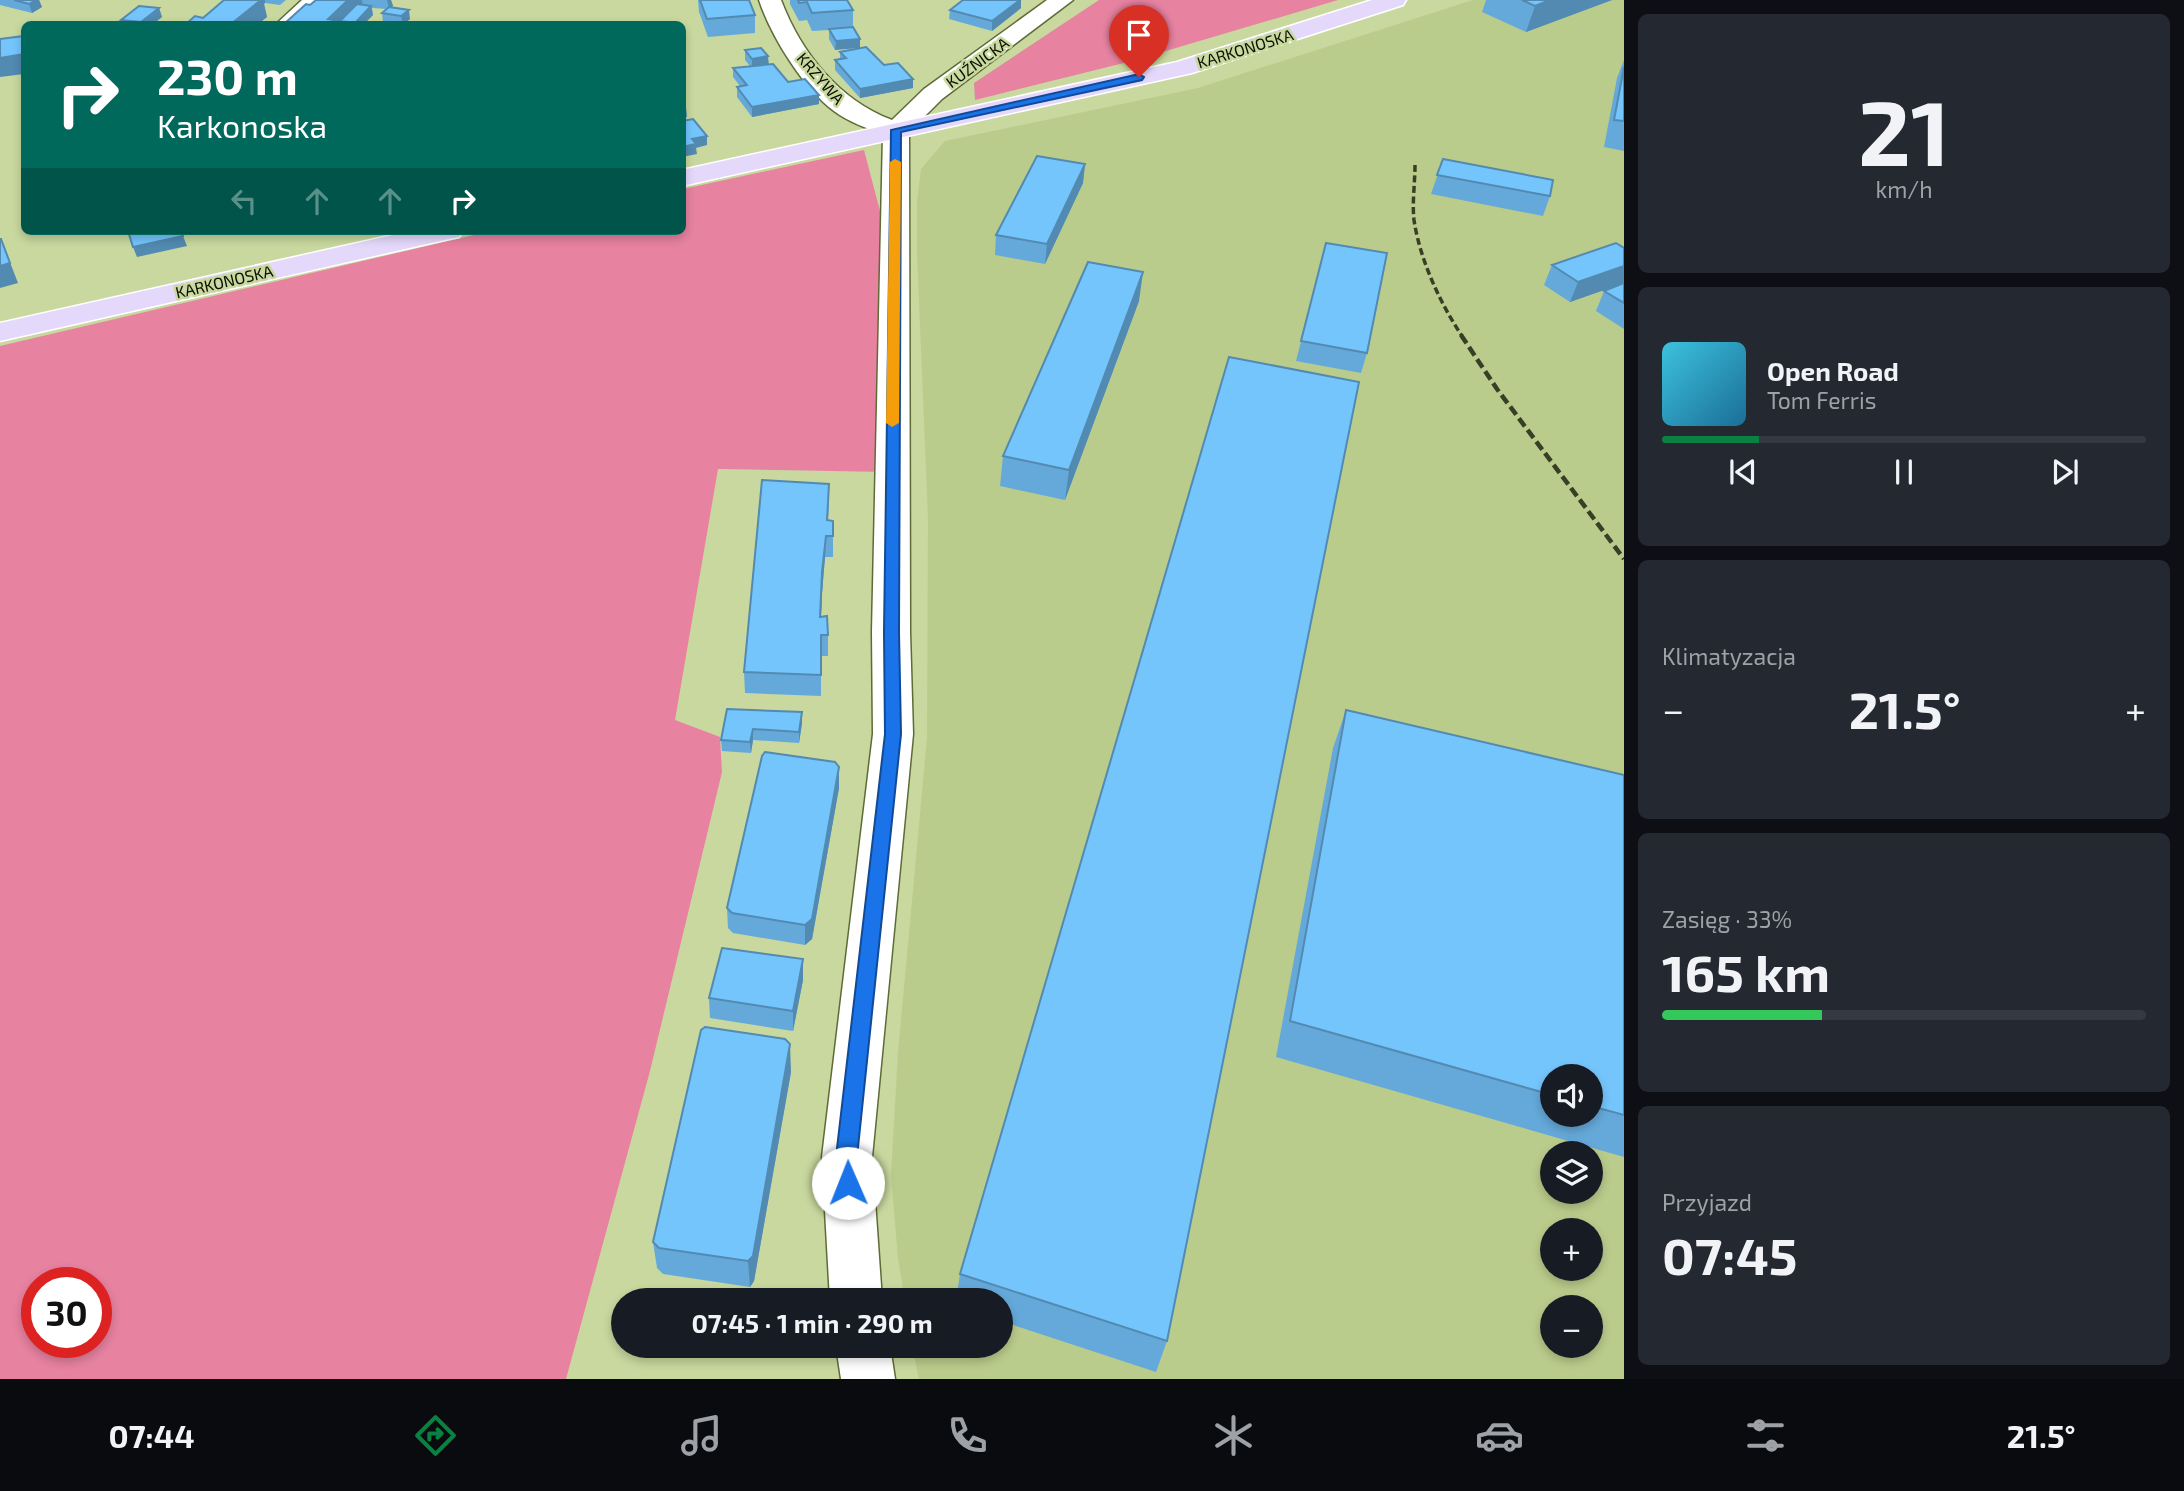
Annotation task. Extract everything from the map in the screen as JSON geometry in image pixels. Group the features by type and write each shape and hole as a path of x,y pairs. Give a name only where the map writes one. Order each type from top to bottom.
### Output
{"main road":[{"name":"KARKONOSKA","path":"686,177 1183,68 1395,0"},
{"name":"KARKONOSKA","path":"0,332 431,235"}],"street":[{"path":"291,21 316,0"},
{"name":"KRZYWA","path":"770,0 773,14 783,31 838,102 863,119 896,130"},
{"name":"KUŹNICKA","path":"896,130 933,94 1062,0"},
{"path":"855,1288 847,1157 893,734 891,632 896,130"},
{"path":"865,1358 868,1379"}],"shaded area":[{"path":"1099,0 1338,0 1132,61 975,100 974,83"},
{"path":"1473,0 1624,0 1624,1379 919,1379 915,1358 1013,1358 1013,1288 903,1288 891,1175 898,1053 927,738 928,518 917,202 921,169 945,141 1198,88"},
{"path":"864,150 880,211 887,472 718,469 675,720 720,737 722,772 650,1071 566,1379 0,1379 0,346 474,235 686,235 686,188"}],"building":[{"path":"14,0 36,0 29,4"},
{"path":"224,0 261,0 235,21 189,21 195,16 203,18"},
{"path":"316,0 348,0 328,19 339,21 287,21 306,4 310,5"},
{"path":"700,0 749,0 755,15 707,19"},
{"path":"798,0 847,0 853,10 812,13 807,2 799,3"},
{"path":"963,0 1020,0 992,21 950,10"},
{"path":"1522,0 1550,0 1535,6"},
{"path":"357,4 371,6 357,21 340,21"},
{"path":"139,6 159,8 142,21 121,20"},
{"path":"389,7 409,10 401,16 382,13"},
{"path":"853,27 860,39 836,41 829,29"},
{"path":"21,36 21,54 0,58 0,39"},
{"path":"866,47 884,65 898,63 913,79 860,89 835,60 846,58 840,52"},
{"path":"761,48 768,56 752,59 745,50"},
{"path":"773,64 788,82 805,79 819,95 752,107 737,87 747,85 733,68"},
{"path":"1624,67 1624,121 1614,120"},
{"path":"693,119 707,136 692,139 696,144 686,146 686,120"},
{"path":"1037,156 1085,164 1047,244 996,235"},
{"path":"1443,159 1553,180 1550,196 1437,175"},
{"path":"129,235 183,235 183,236 133,247"},
{"path":"0,239 10,263 0,266"},
{"path":"1326,243 1387,253 1367,353 1301,341"},
{"path":"1616,243 1624,248 1624,266 1578,282 1552,265"},
{"path":"1088,262 1143,272 1069,470 1003,456"},
{"path":"1624,283 1624,303 1604,291"},
{"path":"1229,357 1359,382 1167,1341 1013,1291 1013,1288 1003,1288 960,1274"},
{"path":"762,480 829,484 827,520 833,521 833,536 826,536 822,572 820,617 827,616 828,635 821,635 821,675 744,672"},
{"path":"727,709 802,712 799,732 753,729 750,742 721,740"},
{"path":"1346,710 1624,775 1624,1115 1603,1109 1603,1064 1540,1064 1540,1092 1290,1021"},
{"path":"765,752 835,762 839,767 812,919 805,925 732,913 727,908"},
{"path":"722,948 803,959 793,1011 709,998"},
{"path":"705,1027 785,1039 790,1044 753,1256 748,1261 659,1248 653,1242 701,1030"}],"railway":[{"path":"1415,165 1413,213 1421,250 1446,310 1462,336"},
{"path":"1461,335 1497,389 1624,559"}],"slow traffic":[{"path":"892,423 895,162"}],"route":[{"path":"848,1183 847,1157 893,734 891,632 896,130 1139,77"}]}
